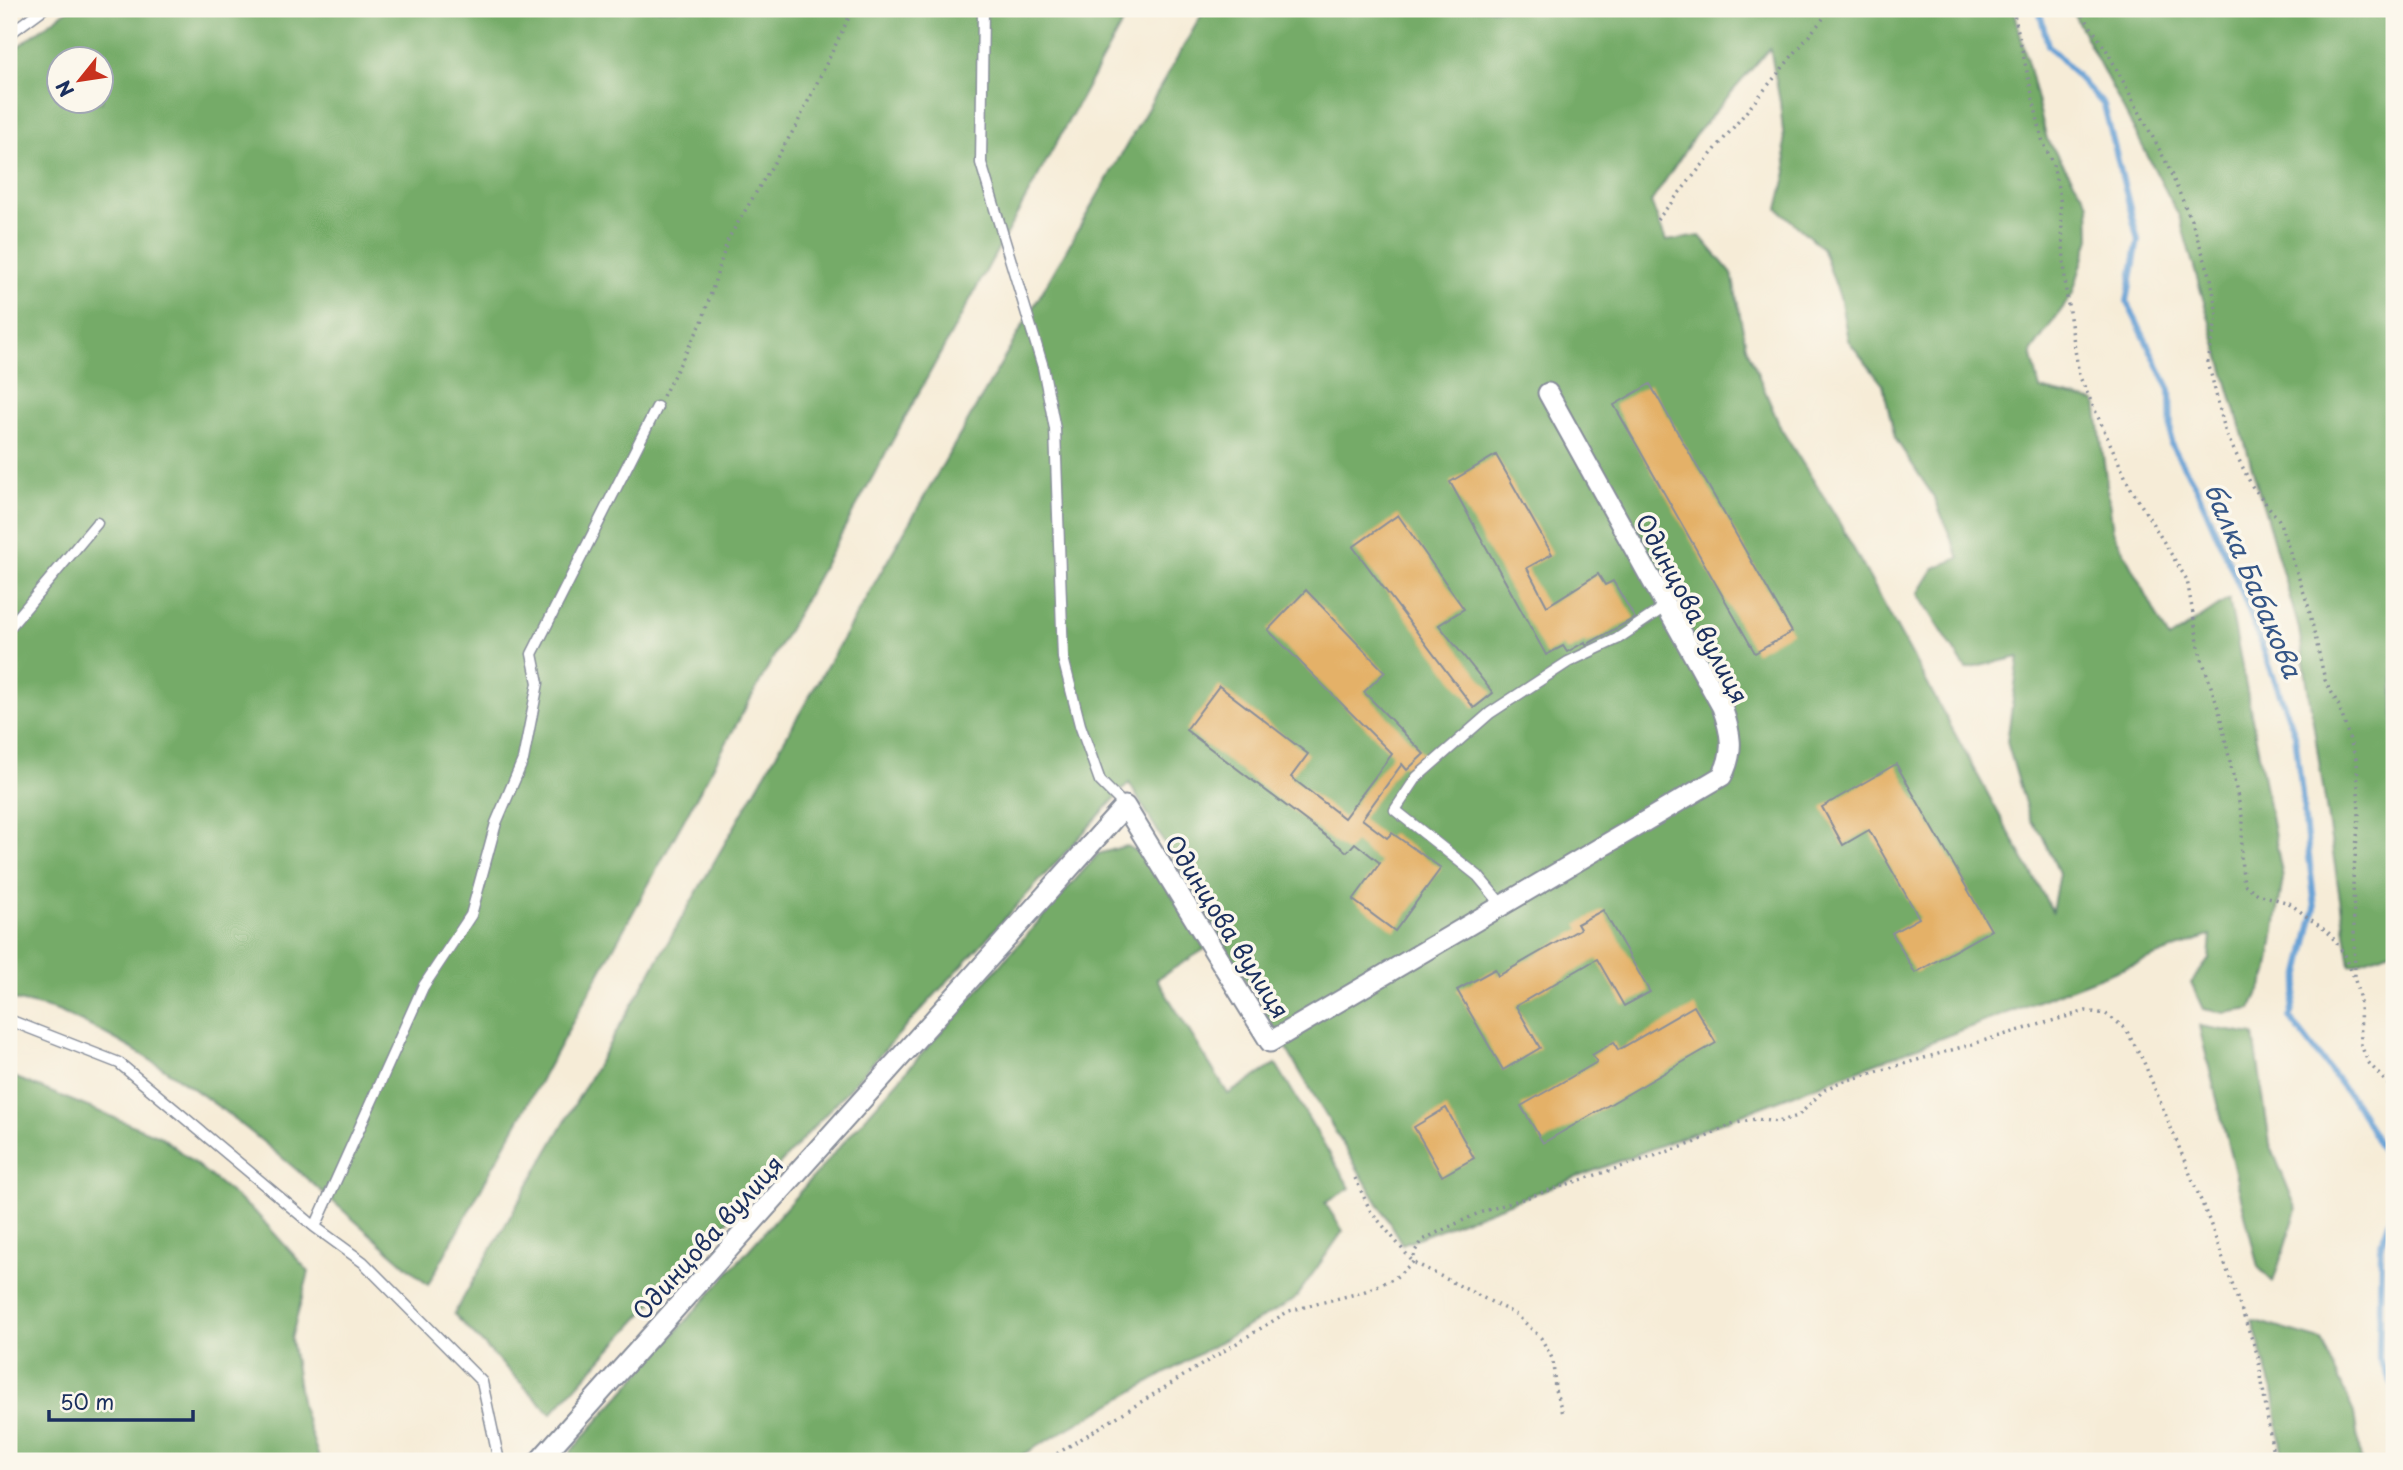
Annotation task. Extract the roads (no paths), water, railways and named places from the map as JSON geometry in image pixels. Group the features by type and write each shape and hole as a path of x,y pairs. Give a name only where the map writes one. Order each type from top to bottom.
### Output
{"street":[{"name":"Одинцова вулиця","path":"539,1461 1125,806 1270,1042 1722,776 1731,758 1731,734 1722,707 1548,393"}],"lane":[{"path":"9,33 43,9"},
{"path":"983,9 981,163 1043,367 1055,429 1063,658 1080,725 1100,781 1125,806"},
{"path":"315,1227 423,987 471,915 496,823 523,760 538,683 532,654 657,407"},
{"path":"9,628 97,523"},
{"path":"1502,905 1478,876 1395,810 1417,777 1490,713 1567,662 1617,639 1666,606"},
{"path":"9,1020 119,1063 315,1227 363,1262 482,1382 499,1461"}],"waterway":[{"name":"балка Бабакова","path":"2039,9 2048,45 2104,105 2138,240 2127,302 2170,390 2171,444 2196,487 2241,590 2295,734 2315,908 2290,1018 2358,1107 2394,1172"},
{"name":"балка Бабакова","path":"2394,1208 2381,1244 2379,1359 2394,1387"}]}
